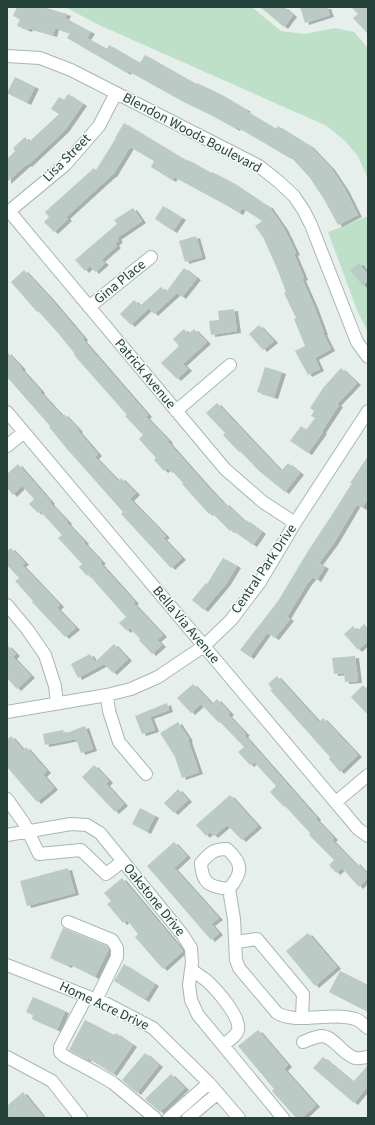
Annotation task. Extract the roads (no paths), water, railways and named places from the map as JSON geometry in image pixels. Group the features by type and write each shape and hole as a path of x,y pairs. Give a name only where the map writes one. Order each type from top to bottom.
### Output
{"street":[{"name":"Blendon Woods Boulevard","path":"7,56 40,58 71,70 259,166 279,182 294,196 312,225 357,342 368,357"},
{"name":"Lisa Street","path":"8,212 64,165 99,126 116,94"},
{"name":"Patrick Avenue","path":"8,212 90,307 225,469 263,502 295,524"},
{"name":"Gina Place","path":"90,307 151,257"},
{"path":"176,411 230,365"},
{"name":"Central Park Drive","path":"7,712 107,695 131,689 158,677 204,646 231,620 260,582 295,524 368,411"},
{"name":"Bella Via Avenue","path":"7,412 358,829 368,836"},
{"path":"7,446 24,432"},
{"path":"7,605 27,629 45,655 54,686 57,703"},
{"path":"107,695 109,711 119,742 146,774"},
{"path":"336,802 368,775"},
{"path":"7,799 28,831 39,854 81,850 106,874 123,861"},
{"name":"Oakstone Drive","path":"7,835 71,824 87,825 100,833 182,934 191,948 189,985 191,1000 198,1015 223,1045 277,1116"},
{"path":"229,889 234,919 236,960 239,968 277,1013 284,1017 334,1016 357,1019 368,1028"},
{"path":"68,922 112,940 117,948 117,957 60,1047 60,1052 64,1056 113,1083 155,1118"},
{"path":"236,942 257,939 303,994 302,1017"},
{"name":"Home Acre Drive","path":"7,965 91,998 153,1028 209,1083 239,1118"},
{"path":"191,970 208,982 226,1002 237,1019 239,1025 235,1036 223,1045"},
{"path":"303,1042 313,1037 323,1036 331,1039 345,1053 357,1058 368,1057"},
{"path":"7,1057 52,1081 75,1116"},
{"path":"169,1118 209,1083"},
{"path":"188,1118 218,1093"},
{"path":"200,1108 207,1118"}]}
